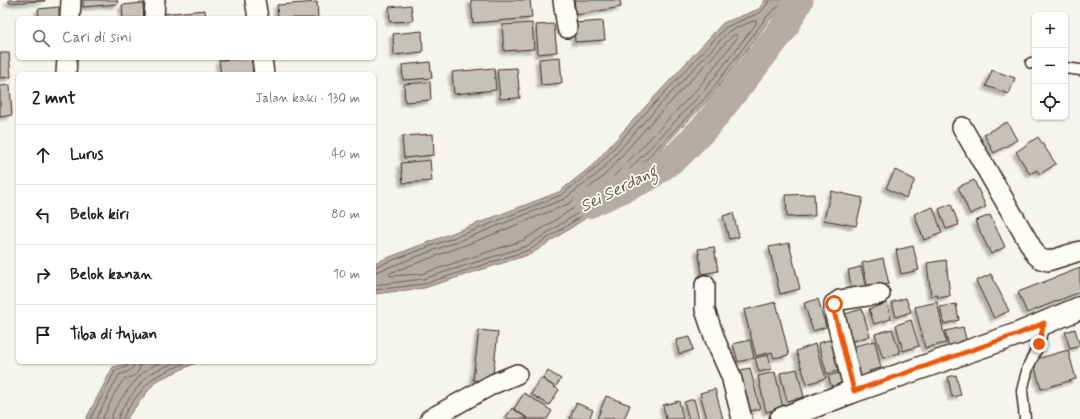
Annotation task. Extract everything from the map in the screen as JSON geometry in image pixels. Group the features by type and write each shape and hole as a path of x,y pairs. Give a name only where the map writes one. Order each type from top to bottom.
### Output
{"street":[{"path":"70,16 71,0"},
{"path":"154,16 155,0"},
{"path":"255,0 258,16"},
{"path":"563,0 567,28"},
{"path":"66,72 67,60"},
{"path":"262,60 264,72"},
{"path":"962,127 1036,255 1040,259 1048,261 1080,251"},
{"path":"705,285 705,310 716,342 731,376 742,419"},
{"path":"854,391 834,311 834,304 840,300 880,294"},
{"path":"781,419 854,391 1018,334 1080,308"},
{"path":"430,419 493,384 517,374"}],"lane":[{"path":"1068,68 1080,70"},
{"path":"1025,419 1022,391 1028,366 1039,344 1044,323"}],"water":[{"path":"765,0 793,0 772,17 709,99 610,202 531,254 424,288 376,294 376,262 559,192 593,165 723,23 759,9"},
{"path":"125,364 194,364 156,381 126,419 86,419 113,367"}],"building":[{"path":"9,0 45,0 45,1 9,3"},
{"path":"83,0 117,0 118,4 83,7"},
{"path":"471,0 530,0 532,18 473,23"},
{"path":"574,0 620,0 621,7 576,15"},
{"path":"317,2 318,16 278,16 277,5"},
{"path":"143,3 144,16 123,16 122,5"},
{"path":"411,5 413,21 390,22 389,7"},
{"path":"59,7 59,16 39,16 38,9"},
{"path":"205,10 206,16 162,16 162,14"},
{"path":"603,21 605,40 575,42 574,23"},
{"path":"532,23 534,49 504,51 502,25"},
{"path":"554,24 557,52 538,54 536,25"},
{"path":"422,31 423,52 394,55 393,34"},
{"path":"0,53 9,53 11,77 0,78"},
{"path":"560,57 562,83 541,85 539,59"},
{"path":"219,60 252,60 253,72 221,72"},
{"path":"430,62 432,78 403,80 402,65"},
{"path":"494,68 496,90 454,94 452,72"},
{"path":"517,68 520,98 500,99 497,69"},
{"path":"992,70 1015,78 1009,94 986,86"},
{"path":"430,82 431,100 405,102 404,84"},
{"path":"10,85 12,115 0,117 0,86"},
{"path":"1007,122 1017,140 994,153 984,134"},
{"path":"433,134 434,155 404,158 402,136"},
{"path":"1038,137 1056,164 1040,174 1037,170 1030,174 1016,152"},
{"path":"430,160 432,181 403,183 401,163"},
{"path":"895,170 915,180 906,198 886,188"},
{"path":"974,180 986,207 970,214 958,187"},
{"path":"831,191 863,198 856,226 824,220"},
{"path":"814,194 815,216 787,217 786,195"},
{"path":"951,204 959,225 946,229 939,209"},
{"path":"933,207 942,233 924,240 914,214"},
{"path":"733,213 739,237 729,239 723,216"},
{"path":"990,215 1005,247 991,254 975,221"},
{"path":"789,243 800,289 780,294 769,247"},
{"path":"913,246 919,270 901,274 896,250"},
{"path":"714,247 718,271 702,274 698,249"},
{"path":"883,258 889,284 868,289 862,263"},
{"path":"946,260 950,296 938,298 938,295 931,296 927,263"},
{"path":"861,267 866,287 852,291 848,270"},
{"path":"1080,268 1080,292 1027,313 1018,292"},
{"path":"991,274 1009,311 994,318 976,281"},
{"path":"906,298 911,312 896,317 892,302"},
{"path":"818,299 826,327 813,331 804,303"},
{"path":"776,302 789,355 774,358 772,352 756,356 744,310"},
{"path":"937,302 946,343 925,348 915,307"},
{"path":"887,303 891,319 874,324 869,309"},
{"path":"956,304 959,320 944,324 940,307"},
{"path":"862,309 870,336 846,343 838,316"},
{"path":"911,320 919,346 903,351 896,325"},
{"path":"963,327 967,343 949,348 945,331"},
{"path":"892,329 900,353 883,358 875,334"},
{"path":"1075,329 1080,346 1070,349 1065,332"},
{"path":"479,330 498,332 492,382 473,380"},
{"path":"690,337 693,350 679,354 676,340"},
{"path":"837,338 846,368 827,374 818,343"},
{"path":"750,340 754,358 738,362 733,344"},
{"path":"875,341 881,368 869,371 870,376 858,379 850,347"},
{"path":"815,344 826,378 807,384 796,351"},
{"path":"1068,350 1076,379 1041,389 1033,360"},
{"path":"768,355 772,369 759,372 755,358"},
{"path":"750,368 760,409 745,412 736,371"},
{"path":"797,369 804,397 787,401 780,373"},
{"path":"548,371 561,379 555,387 543,379"},
{"path":"845,371 850,387 834,393 828,376"},
{"path":"775,372 783,408 766,412 758,376"},
{"path":"956,375 961,395 952,397 948,377"},
{"path":"541,378 559,390 549,405 531,394"},
{"path":"715,389 723,419 707,419 700,393"},
{"path":"524,393 552,411 547,419 529,419 514,409"},
{"path":"606,396 630,405 624,419 597,419"},
{"path":"694,399 699,419 689,419 684,402"},
{"path":"679,401 683,419 666,419 663,405"},
{"path":"576,403 593,410 589,419 570,419"},
{"path":"512,408 528,419 509,419 506,417"}],"waterway":[{"name":"Sei Serdang","path":"588,204 646,178 678,155 709,123 783,29 799,0"}],"route":[{"path":"834,304 834,311 854,391 1018,334 1044,323 1039,344"}]}
